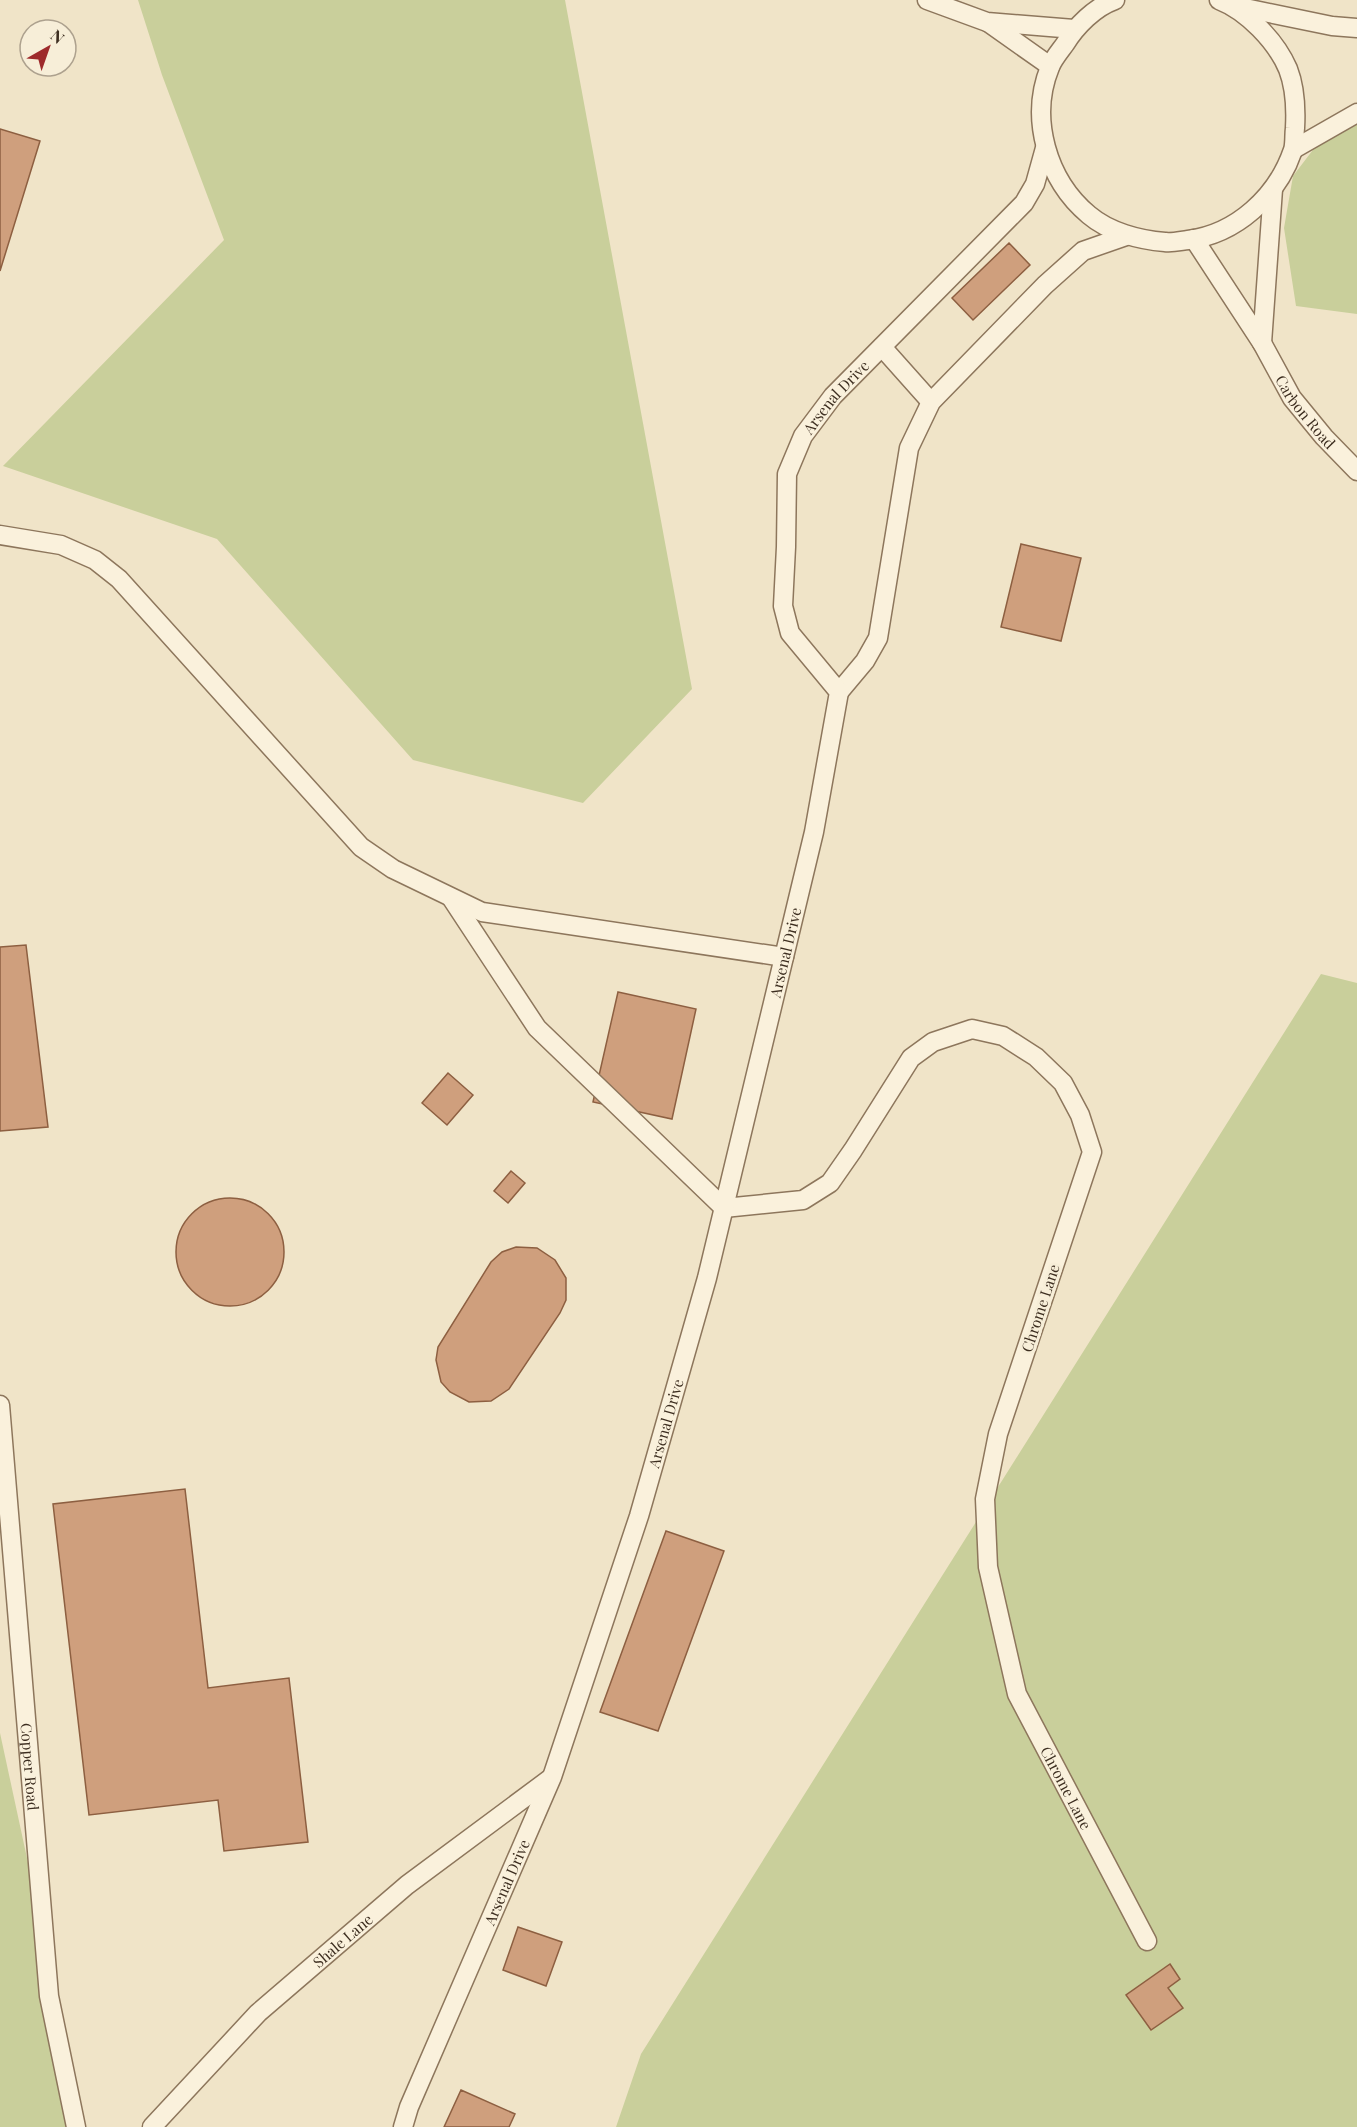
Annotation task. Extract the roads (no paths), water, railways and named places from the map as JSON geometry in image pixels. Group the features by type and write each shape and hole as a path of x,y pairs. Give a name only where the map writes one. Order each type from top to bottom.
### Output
{"lane":[{"path":"927,0 987,22 1050,66"},
{"path":"1115,0 1107,3 1074,29 1050,66 1041,107 1045,148 1062,186 1090,216 1126,236 1167,243 1208,237 1245,218 1273,189 1294,149 1296,111 1288,70 1265,33 1226,2"},
{"path":"1226,2 1332,26 1357,27"},
{"path":"987,22 1074,29"},
{"path":"1294,149 1357,113"},
{"name":"Arsenal Drive","path":"839,692 790,633 783,606 787,474 802,436 827,404 1024,203 1035,184 1045,148"},
{"path":"1262,343 1273,189"},
{"name":"Arsenal Drive","path":"403,2127 409,2107 552,1777 639,1516 707,1278 724,1209 814,832 839,692 865,661 878,638 909,448 931,402 1045,285 1083,251 1126,236"},
{"name":"Carbon Road","path":"1194,239 1262,343 1292,398 1324,437 1357,471"},
{"path":"882,347 931,402"},
{"path":"0,535 61,545 95,560 118,579 362,847 393,869 482,912 784,957"},
{"path":"452,898 537,1028 724,1209"},
{"name":"Chrome Lane","path":"724,1209 803,1200 830,1183 854,1150 911,1058 933,1042 972,1029 1003,1036 1035,1057 1063,1083 1080,1115 1092,1152 998,1434 985,1499 988,1567 1017,1694 1147,1941"},
{"name":"Copper Road","path":"0,1405 49,1996 76,2127"},
{"name":"Shale Lane","path":"152,2127 258,2013 407,1885 552,1777"}]}
